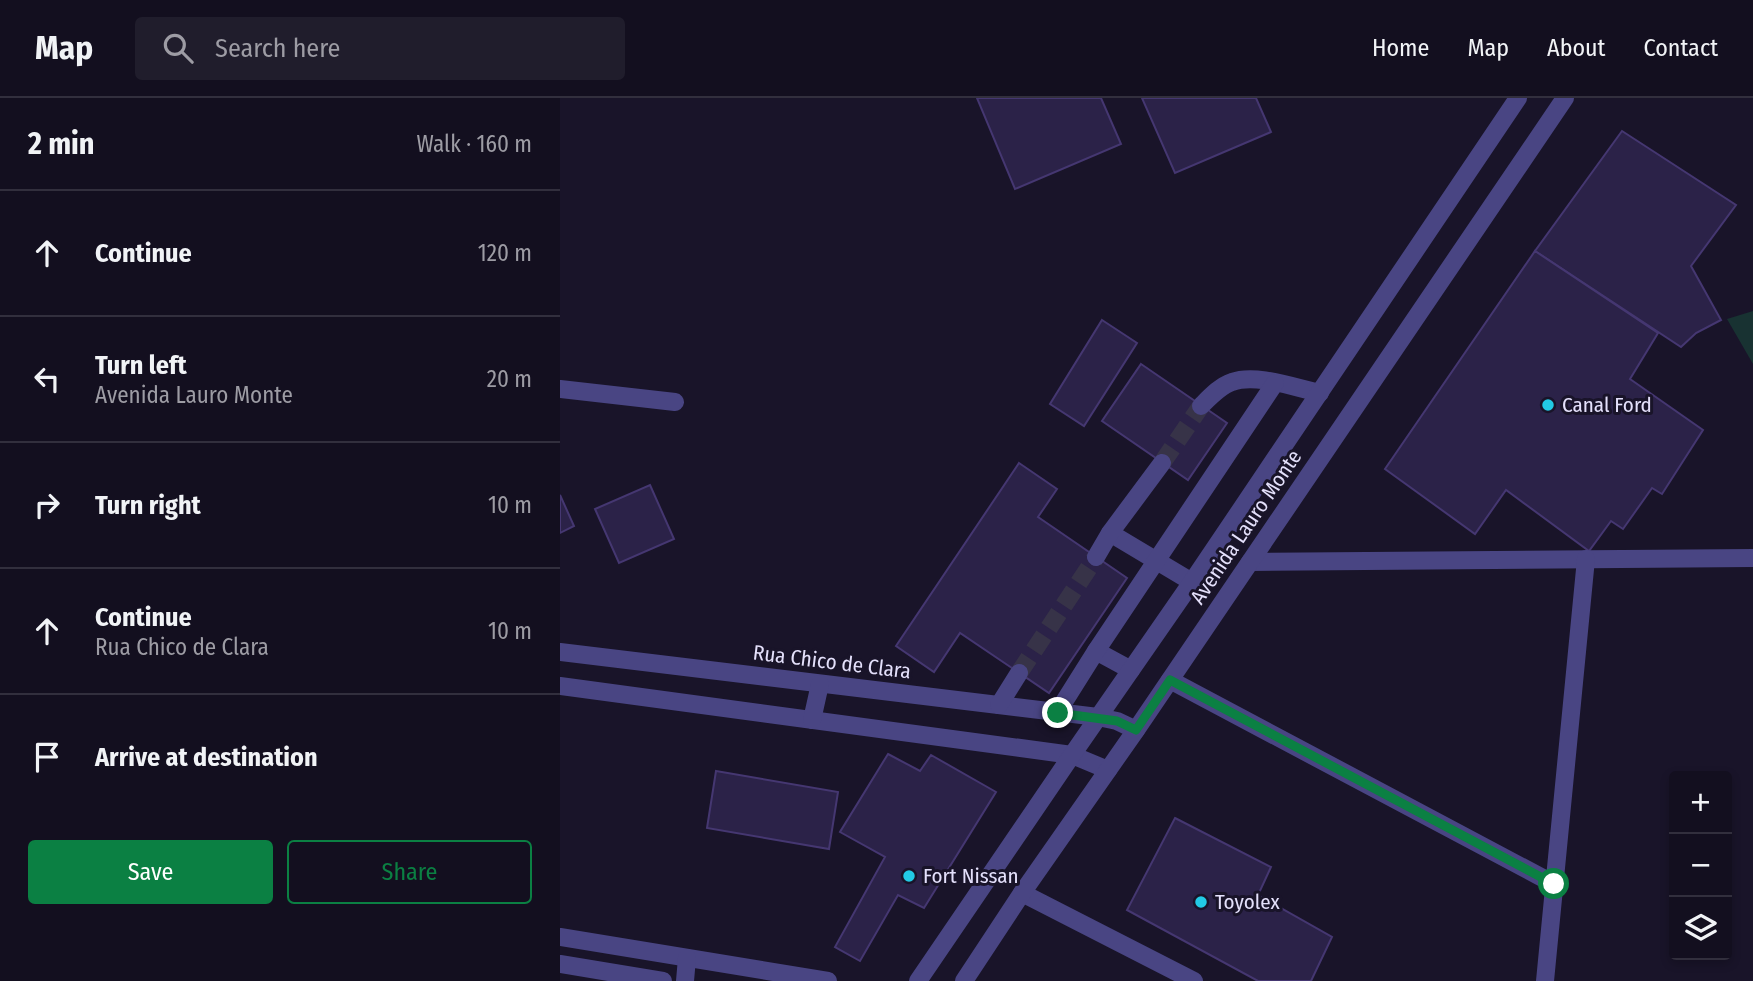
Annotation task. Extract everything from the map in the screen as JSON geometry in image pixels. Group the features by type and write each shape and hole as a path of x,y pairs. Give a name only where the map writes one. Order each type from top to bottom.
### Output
{"street":[{"name":"Avenida Lauro Monte","path":"918,981 1192,582 1518,98"},
{"name":"Avenida Lauro Monte","path":"964,981 1021,892 1136,730 1565,98"},
{"path":"1201,406 1232,382 1254,379 1320,393"},
{"path":"1058,713 1096,650 1275,383"},
{"path":"560,389 675,402"},
{"path":"1096,557 1110,533 1162,463"},
{"path":"1110,533 1192,582"},
{"path":"1250,562 1753,558"},
{"path":"1545,981 1586,559"},
{"path":"1096,650 1130,670"},
{"name":"Rua Chico de Clara","path":"560,652 1098,717 1117,721 1136,730"},
{"path":"999,705 1019,673"},
{"path":"1170,680 1554,884"},
{"path":"812,720 820,684"},
{"path":"560,686 1072,755 1108,770"},
{"path":"1021,892 1194,981"},
{"path":"560,937 828,981"},
{"path":"685,981 687,958"},
{"path":"560,964 663,981"}],"green space":[{"path":"1753,311 1753,364 1727,319"}],"building":[{"path":"977,98 1101,98 1121,144 1015,189"},
{"path":"1142,98 1256,98 1271,132 1175,173"},
{"path":"1622,131 1736,205 1691,266 1721,320 1696,333 1681,347 1535,251"},
{"name":"Canal Ford","path":"1535,251 1658,333 1630,379 1703,430 1662,494 1652,488 1623,529 1611,521 1589,551 1506,490 1475,534 1385,469"},
{"path":"1102,320 1137,343 1084,426 1050,404"},
{"path":"1141,364 1227,423 1188,480 1102,421"},
{"path":"1019,463 1057,489 1038,517 1127,578 1049,693 960,633 934,672 896,646"},
{"path":"650,485 674,539 619,563 595,509"},
{"path":"560,495 574,526 560,533"},
{"name":"Fort Nissan","path":"888,754 920,771 931,755 996,792 924,908 898,895 860,961 835,947 885,857 840,832"},
{"path":"716,771 838,792 829,849 707,828"},
{"name":"Toyolex","path":"1175,818 1271,867 1258,895 1332,937 1311,981 1258,981 1127,910"}],"tunnel":[{"path":"1162,463 1201,406"},
{"path":"1019,673 1096,557"}],"place":[{"name":"Canal Ford","path":"1548,405"},
{"name":"Fort Nissan","path":"909,876"},
{"name":"Toyolex","path":"1201,902"}],"route":[{"path":"1058,713 1117,721 1136,730 1170,680 1554,884"}]}
